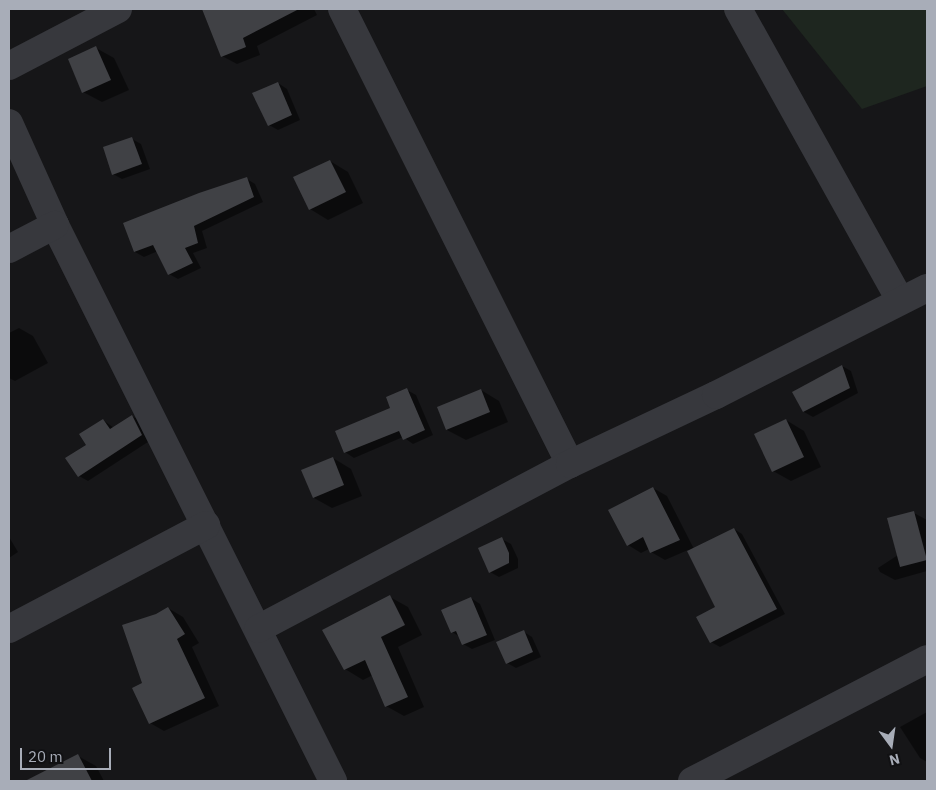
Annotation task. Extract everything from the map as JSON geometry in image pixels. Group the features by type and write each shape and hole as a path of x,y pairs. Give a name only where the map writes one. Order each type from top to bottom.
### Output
{"street":[{"path":"9,66 118,9"},
{"path":"342,9 570,464"},
{"path":"738,9 900,300"},
{"path":"9,123 55,225 333,781"},
{"path":"9,250 55,225"},
{"path":"258,629 570,464 716,395 900,300 927,288"},
{"path":"9,629 206,525"},
{"path":"692,781 927,659"}],"shaded area":[{"path":"782,9 927,9 927,86 862,109"}],"building":[{"path":"202,9 299,9 243,38 246,47 221,57"},
{"path":"96,46 111,80 82,93 68,59"},
{"path":"278,82 292,115 268,126 252,93"},
{"path":"132,137 142,164 112,175 103,147"},
{"path":"330,160 346,192 309,210 293,177"},
{"path":"247,177 254,197 194,226 198,243 185,248 193,263 168,275 153,245 134,252 123,223 199,193"},
{"path":"842,365 850,388 803,412 792,392"},
{"path":"407,388 425,430 403,440 399,431 344,453 335,431 390,408 386,397"},
{"path":"481,389 490,412 446,430 437,407"},
{"path":"132,415 142,435 78,477 65,458 86,445 79,434 103,419 110,429"},
{"path":"786,419 804,457 772,472 754,434"},
{"path":"333,457 344,485 313,498 301,470"},
{"path":"653,487 680,540 650,553 643,537 627,546 608,510"},
{"path":"914,511 927,560 900,567 887,518"},
{"path":"734,528 777,609 710,643 696,617 715,607 687,551"},
{"path":"502,537 509,553 509,563 489,573 478,548"},
{"path":"390,595 405,625 381,637 408,697 385,707 365,660 344,670 322,630"},
{"path":"471,597 487,635 462,645 456,631 451,633 441,610"},
{"path":"168,607 185,634 177,639 205,698 149,724 132,688 142,683 122,625 156,614"},
{"path":"524,630 533,652 506,664 496,642"},
{"path":"78,754 92,781 25,781"}]}
